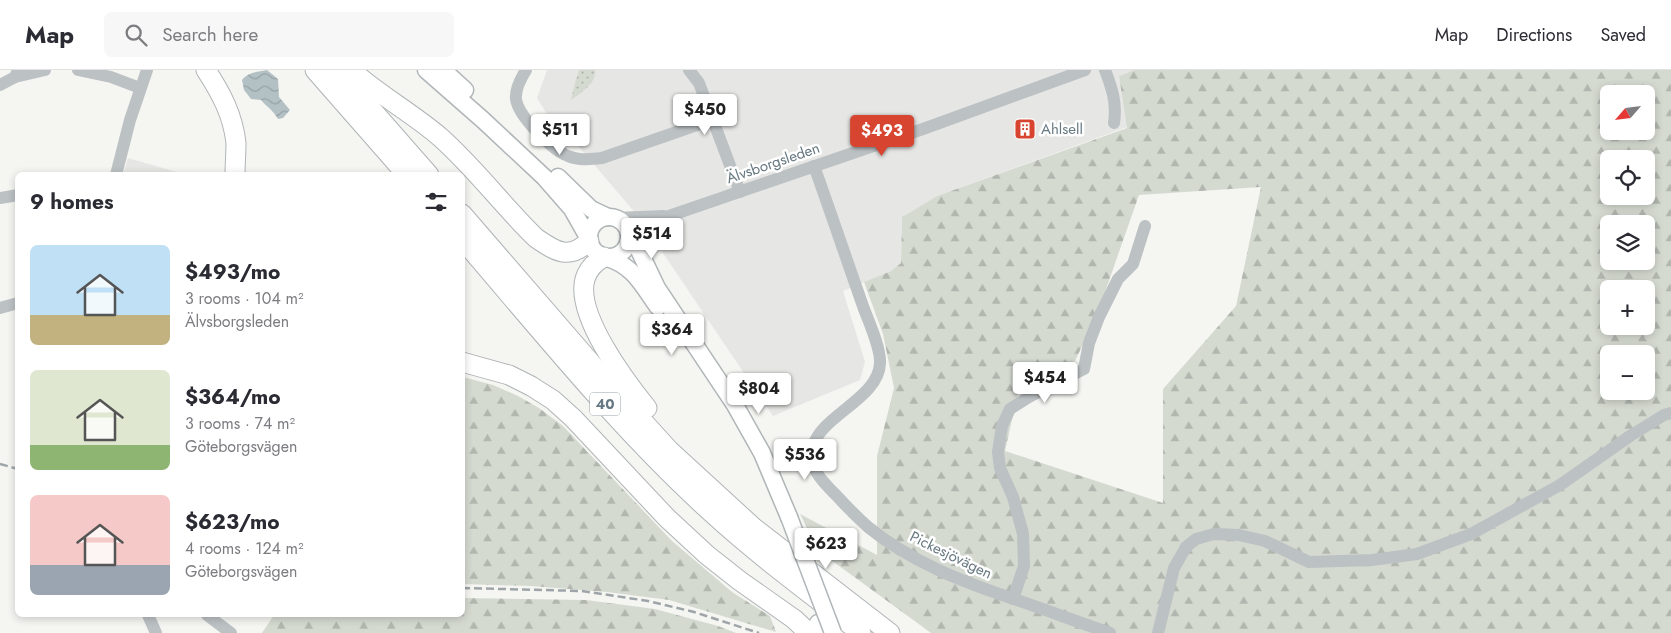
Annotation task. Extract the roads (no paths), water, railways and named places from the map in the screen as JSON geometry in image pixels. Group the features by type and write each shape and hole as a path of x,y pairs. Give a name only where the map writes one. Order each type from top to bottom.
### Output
{"highway":[{"path":"206,70 221,93 230,115 236,143 235,172"},
{"path":"315,70 404,172"},
{"path":"337,70 426,172"},
{"path":"351,70 362,80 421,121 441,138 536,238 557,250 569,253 580,249 589,240"},
{"path":"387,152 396,172"},
{"name":"40","path":"465,217 669,450 772,542 890,633"},
{"name":"40","path":"465,242 597,396 655,458 713,514 762,556 861,633"},
{"path":"606,257 592,267 585,279 584,285 586,305 598,334 629,386 723,500"},
{"path":"465,363 509,375 553,400 573,418 667,518 700,549 740,581 794,619 816,630"}],"main road":[{"path":"426,70 544,177 572,209 595,252 606,257 615,267 653,291"},
{"path":"443,70 529,148 584,203 591,209 625,226 628,233 631,255 653,291 715,373 749,429 773,477 816,630"},
{"path":"589,240 590,230 594,223 600,219 612,218"},
{"path":"606,257 614,256 621,252 628,241"},
{"path":"784,517 833,633"}],"street":[{"path":"0,85 17,74 45,70"},
{"path":"78,70 112,77 140,88"},
{"path":"117,172 140,88 147,70"},
{"path":"526,70 520,79 516,95 518,107 554,148 568,157 584,160 602,158 714,119"},
{"path":"689,70 699,83 740,192"},
{"name":"Älvsborgsleden","path":"628,241 643,228 669,216 923,129 1085,70"},
{"path":"1105,70 1114,95 1116,110 1114,123"},
{"name":"Pickesjövägen","path":"814,166 872,332 880,363 878,376 870,387 824,429 817,438 813,446 812,455 816,473 863,521 918,560 972,585 1110,633"},
{"path":"0,198 15,196"},
{"name":"Älvsborgsleden","path":"612,218 669,216"},
{"path":"1013,599 1024,566 1023,534 1013,497 1000,468 998,452 1002,426 1010,409 1036,393 1084,369 1088,342 1118,279 1133,264 1144,226"},
{"path":"0,308 15,305"},
{"path":"1158,633 1174,568 1186,547 1196,539 1214,534 1239,535 1265,541 1309,562 1372,560 1417,554 1471,534 1560,485 1630,436 1664,415 1671,413"},
{"path":"149,617 156,633"},
{"path":"210,617 231,633"}],"water":[{"path":"267,70 278,79 279,97 290,110 283,118 278,119 261,100 251,99 244,90 242,80 247,75"}],"railway":[{"path":"0,464 15,468"},
{"path":"465,588 582,591 648,601 694,612 759,633"}],"place":[{"name":"Ahlsell","path":"1025,129"}]}
